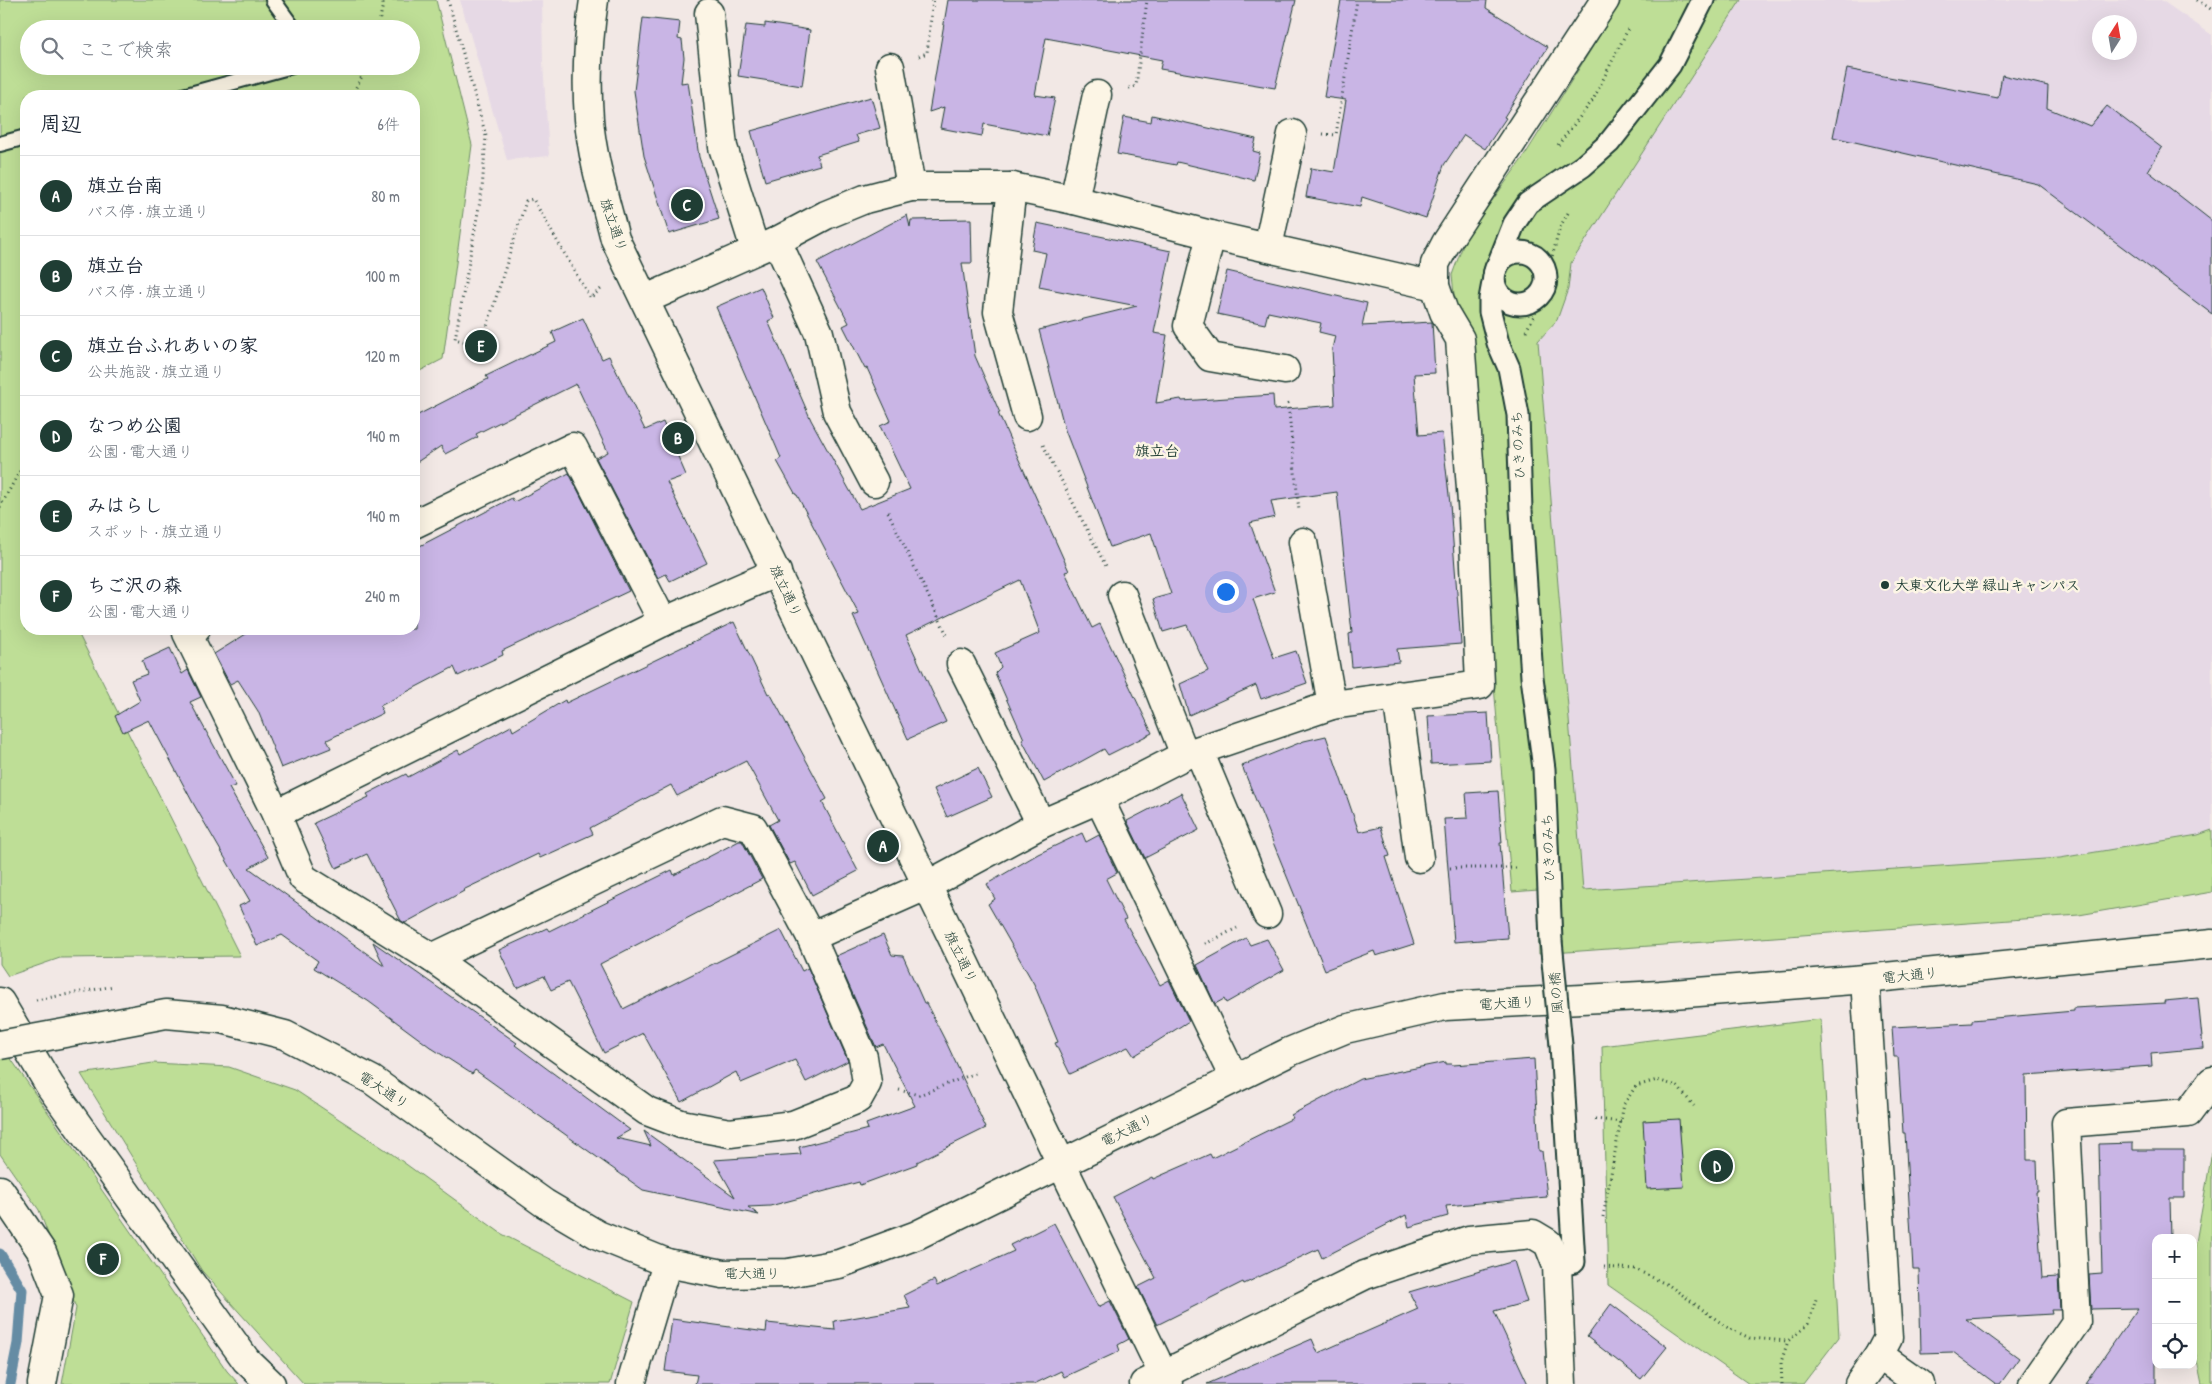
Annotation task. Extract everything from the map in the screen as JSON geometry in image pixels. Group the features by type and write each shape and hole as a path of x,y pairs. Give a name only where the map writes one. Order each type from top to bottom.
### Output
{"street":[{"name":"旗立通り","path":"594,0 588,38 589,119 598,175 615,239 646,299 926,886 1061,1163 1159,1381"},
{"path":"811,937 926,886 1041,824 1099,799 1192,753 1332,704 1397,694 1480,685 1473,516 1460,339 1444,312 1435,286 1436,264 1446,243 1605,0"},
{"name":"ひきのみち","path":"1552,941 1544,769 1532,677 1522,530 1518,415 1509,368 1498,343 1490,312 1490,299 1495,272 1514,224 1528,203 1583,166 1609,143 1670,65 1703,0"},
{"path":"708,13 723,147 766,245 820,333 837,412 874,482"},
{"path":"890,67 911,187"},
{"path":"1074,200 1097,95"},
{"path":"1268,247 1292,134"},
{"path":"646,299 766,245 826,215 911,187 1012,187 1435,286"},
{"path":"1012,187 998,312 1027,416"},
{"path":"1211,235 1188,326 1210,357 1285,370"},
{"path":"1525,252 1540,261 1546,277 1542,293 1536,299 1520,304 1511,303 1498,292 1494,284 1496,266 1508,255 1525,252"},
{"path":"420,521 573,447 663,622"},
{"path":"1303,542 1332,704"},
{"path":"276,814 663,622 777,572"},
{"path":"1122,595 1192,753 1267,914"},
{"path":"188,635 276,814 303,878 432,958 647,1111 681,1124 730,1133 793,1125 858,1099 867,1082 863,1057 811,937 753,828 722,820 432,958"},
{"path":"961,664 1041,824"},
{"path":"1397,694 1419,858"},
{"path":"1099,799 1234,1078"},
{"name":"風の橋","path":"1552,941 1561,1045 1566,1264"},
{"name":"電大通り","path":"0,1045 166,1014 222,1018 285,1034 372,1080 544,1203 598,1235 666,1263 723,1274 788,1274 839,1264 917,1235 1234,1078 1345,1029 1445,1006 1660,995 1865,980 2212,944"},
{"path":"1859,1384 1888,1338 1865,980"},
{"path":"1,1004 56,1094 246,1360 271,1384"},
{"path":"2034,1384 2076,1322 2066,1123 2188,1113 2212,1081"},
{"path":"0,1190 42,1252 59,1295 42,1384"},
{"path":"1159,1381 1365,1275 1469,1240 1533,1234 1548,1243 1566,1264 1562,1384"},
{"path":"631,1384 666,1263"},
{"path":"1879,1355 1920,1384"}],"lane":[{"path":"273,0 287,20"},
{"path":"205,90 259,75"},
{"path":"0,144 20,139"}],"path":[{"path":"380,20 383,4 381,0"},
{"path":"448,0 486,136 482,190 455,339 481,346 526,201 533,199 590,298 601,289"},
{"path":"890,67 927,53 933,0"},
{"path":"1097,95 1136,86 1147,0"},
{"path":"1292,134 1336,134 1357,0"},
{"path":"2197,0 2212,10"},
{"path":"1556,147 1593,100 1631,23"},
{"path":"354,90 363,75"},
{"path":"1525,333 1539,306 1560,227 1569,211"},
{"path":"1285,370 1303,542"},
{"path":"1027,416 1122,595"},
{"path":"0,507 20,471"},
{"path":"874,482 961,664"},
{"path":"1419,858 1445,868 1548,868"},
{"path":"1177,957 1267,914"},
{"path":"1,1004 114,986"},
{"path":"867,1082 919,1095 978,1072"},
{"path":"1602,1222 1624,1104 1636,1086 1657,1080 1677,1086 1694,1106"},
{"path":"1596,1119 1622,1122"},
{"path":"1566,1264 1596,1268 1613,1266 1635,1269 1670,1286 1728,1328 1750,1338 1788,1341"},
{"path":"1782,1384 1781,1362 1788,1341 1808,1324 1817,1296"}],"shaded area":[{"path":"460,0 542,0 543,63 549,156 507,160"},
{"name":"大東文化大学 緑山キャンパス","path":"1741,0 2161,0 2212,35 2212,830 2198,835 2060,858 1583,890 1538,341 1557,320 1568,289 1571,263"}],"green space":[{"path":"0,0 436,0 472,145 443,359 420,371 420,90 20,90 20,635 79,635 240,956 60,958 8,976 0,964"},
{"path":"1622,0 1741,0 1571,263 1568,289 1557,320 1538,341 1583,890 2060,858 2198,835 2212,830 2212,892 2079,915 1539,954 1538,890 1512,892 1492,663 1452,275 1466,237 1523,158"},
{"path":"1821,1019 1839,1337 1803,1384 1749,1384 1608,1285 1602,1046"},
{"path":"0,1043 227,1371 239,1384 62,1384 76,1308 39,1210 0,1154"},
{"path":"153,1063 229,1067 295,1090 392,1154 502,1234 634,1302 610,1384 304,1384 202,1271 81,1074"},
{"path":"2212,1152 2212,1384 2202,1384 2197,1360 2197,1236"}],"building":[{"path":"948,0 1296,0 1275,88 1160,69 1162,60 1046,38 1035,95 1055,98 1047,136 984,124 982,136 940,128 944,107 929,112"},
{"path":"1341,0 1487,0 1486,8 1548,47 1504,117 1506,118 1485,149 1464,135 1444,165 1426,218 1362,197 1360,207 1306,197 1311,168 1334,172 1346,100 1324,97"},
{"path":"643,18 680,22 678,39 682,40 684,58 681,83 688,82 699,157 719,219 669,234 644,156 634,91"},
{"path":"765,23 810,30 802,86 738,76 746,25 765,27"},
{"path":"1847,69 1998,98 2002,75 2048,86 2047,108 2090,126 2107,106 2162,148 2148,171 2212,221 2212,314 2038,184 1833,137"},
{"path":"871,97 880,128 856,135 859,142 817,155 820,165 765,181 751,131"},
{"path":"1152,115 1256,139 1253,151 1260,153 1254,180 1177,162 1176,165 1117,154 1124,117 1151,122"},
{"path":"907,215 910,227 911,220 971,219 972,263 962,263 975,356 1000,413 998,413 1069,571 1065,572 1092,628 1100,624 1152,733 1108,755 1104,749 1044,782 1022,740 1024,739 995,673 1001,667 995,653 1040,633 1020,580 906,635 946,722 908,739 853,616 859,614 797,495 777,461 781,458 716,307 761,287 774,318 768,321 811,420 860,509 910,489 880,426 891,421 867,368 865,369 843,326 849,323 817,262"},
{"path":"1037,223 1171,251 1154,333 1167,335 1156,403 1181,399 1182,401 1273,395 1274,410 1335,405 1332,349 1335,336 1319,332 1321,323 1268,312 1265,324 1217,314 1227,271 1367,303 1362,326 1432,322 1435,373 1414,374 1419,435 1442,433 1450,504 1461,644 1397,649 1399,662 1352,667 1349,634 1352,633 1337,492 1271,501 1275,517 1250,523 1275,592 1253,599 1274,658 1296,651 1307,683 1261,699 1256,685 1189,715 1180,684 1208,671 1187,625 1163,632 1153,599 1171,594 1151,533 1110,547 1065,430 1039,330 1137,306 1039,287 1046,253 1032,250"},
{"path":"583,318 602,359 609,356 645,430 663,422 686,475 667,482 707,563 670,581 666,574 658,578 596,458 608,452 576,384 476,434 478,437 445,454 441,446 420,460 420,414 488,379 486,376 556,342 552,332"},
{"path":"569,473 629,591 502,651 503,655 458,676 454,667 380,706 383,713 327,740 331,748 281,768 258,711 238,680 230,684 214,654 244,635 420,635 420,546 512,498 514,502"},
{"path":"734,622 768,694 770,693 827,799 822,802 858,871 812,895 795,862 790,864 769,825 778,820 746,761 677,796 671,785 590,828 593,834 540,858 538,854 463,890 405,923 401,921 367,854 336,868 314,823 369,797 367,794 406,774 408,777 458,750 460,754 511,726 513,731 565,700 566,703"},
{"path":"170,648 182,674 188,670 201,697 190,702 236,786 229,788 268,857 249,868 384,966 373,942 517,1043 515,1045 630,1130 616,1138 651,1146 644,1131 735,1197 714,1160 801,1154 799,1147 868,1129 866,1124 915,1106 883,1044 876,1047 836,956 883,935 892,955 903,956 924,1003 926,1003 947,1044 986,1128 917,1162 917,1164 860,1185 859,1182 770,1206 748,1207 759,1215 643,1190 475,1070 472,1074 433,1049 368,1001 314,968 318,961 282,935 257,946 239,906 250,901 193,803 149,720 123,732 115,716 140,701 131,680 147,674 142,661"},
{"path":"1488,713 1491,761 1431,764 1428,716"},
{"path":"1326,736 1359,832 1381,827 1390,856 1386,857 1414,944 1376,956 1374,951 1325,970 1242,766 1304,741"},
{"path":"978,768 992,797 947,817 934,789"},
{"path":"1498,791 1502,843 1500,843 1508,938 1454,942 1444,819 1468,818 1466,793"},
{"path":"1181,793 1199,830 1145,858 1127,821"},
{"path":"1082,833 1086,842 1099,835 1117,873 1106,879 1126,919 1124,920 1160,985 1169,980 1189,1021 1134,1056 1128,1047 1070,1074 1055,1043 1058,1042 1034,984 988,904 995,899 987,884 1038,854"},
{"path":"742,841 762,879 600,964 623,1009 781,930 802,971 808,968 848,1061 806,1082 795,1060 741,1083 736,1072 681,1102 643,1033 604,1053 568,982 551,990 544,976 517,988 499,950 547,928 549,931 672,870 674,875"},
{"path":"1246,938 1250,945 1267,939 1284,970 1226,1003 1224,999 1215,1004 1197,965"},
{"path":"2198,998 2203,1048 2151,1053 2152,1066 2026,1075 2027,1160 2037,1160 2038,1192 2036,1192 2042,1278 2058,1277 2060,1310 2051,1310 2052,1314 1966,1319 2019,1358 2000,1384 1996,1384 1953,1352 1921,1353 1919,1269 1913,1269 1905,1133 1903,1133 1898,1057 1894,1057 1892,1027 1972,1023 1972,1020 2074,1011 2074,1008 2165,1003 2164,1001"},
{"path":"1534,1059 1539,1151 1542,1151 1547,1197 1446,1206 1448,1216 1409,1227 1406,1215 1322,1258 1318,1249 1244,1284 1243,1282 1157,1325 1138,1287 1156,1278 1113,1197 1152,1177 1153,1179 1210,1154 1212,1158 1293,1118 1291,1115 1360,1079 1446,1062 1446,1064 1453,1065"},
{"path":"1679,1119 1684,1187 1647,1189 1643,1121"},
{"path":"2133,1143 2133,1150 2184,1150 2184,1198 2170,1198 2171,1234 2152,1234 2152,1369 2156,1369 2156,1384 2085,1384 2138,1308 2091,1309 2089,1275 2102,1274 2099,1144"},
{"path":"1054,1223 1098,1307 1110,1301 1129,1339 1118,1345 1120,1351 1064,1377 1061,1371 1034,1384 695,1384 697,1375 665,1371 672,1319 766,1332 767,1323 835,1330 834,1321 910,1308 904,1295 934,1280 937,1286 1014,1251 1010,1245"},
{"path":"1514,1261 1527,1302 1494,1311 1528,1384 1207,1384 1312,1339 1318,1353 1418,1309 1409,1292"},
{"path":"1611,1304 1667,1347 1641,1379 1587,1337"}],"waterway":[{"path":"0,1254 22,1290 18,1343 10,1384"}],"place":[{"name":"旗立台ふれあいの家","path":"687,205"},
{"name":"みはらし","path":"481,346"},
{"name":"旗立台","path":"678,438"},
{"name":"大東文化大学 緑山キャンパス","path":"1885,585"},
{"name":"旗立台南","path":"883,846"},
{"name":"なつめ公園","path":"1717,1166"},
{"name":"ちご沢の森","path":"103,1259"}],"district":[{"name":"旗立台","path":"1157,451"}]}
